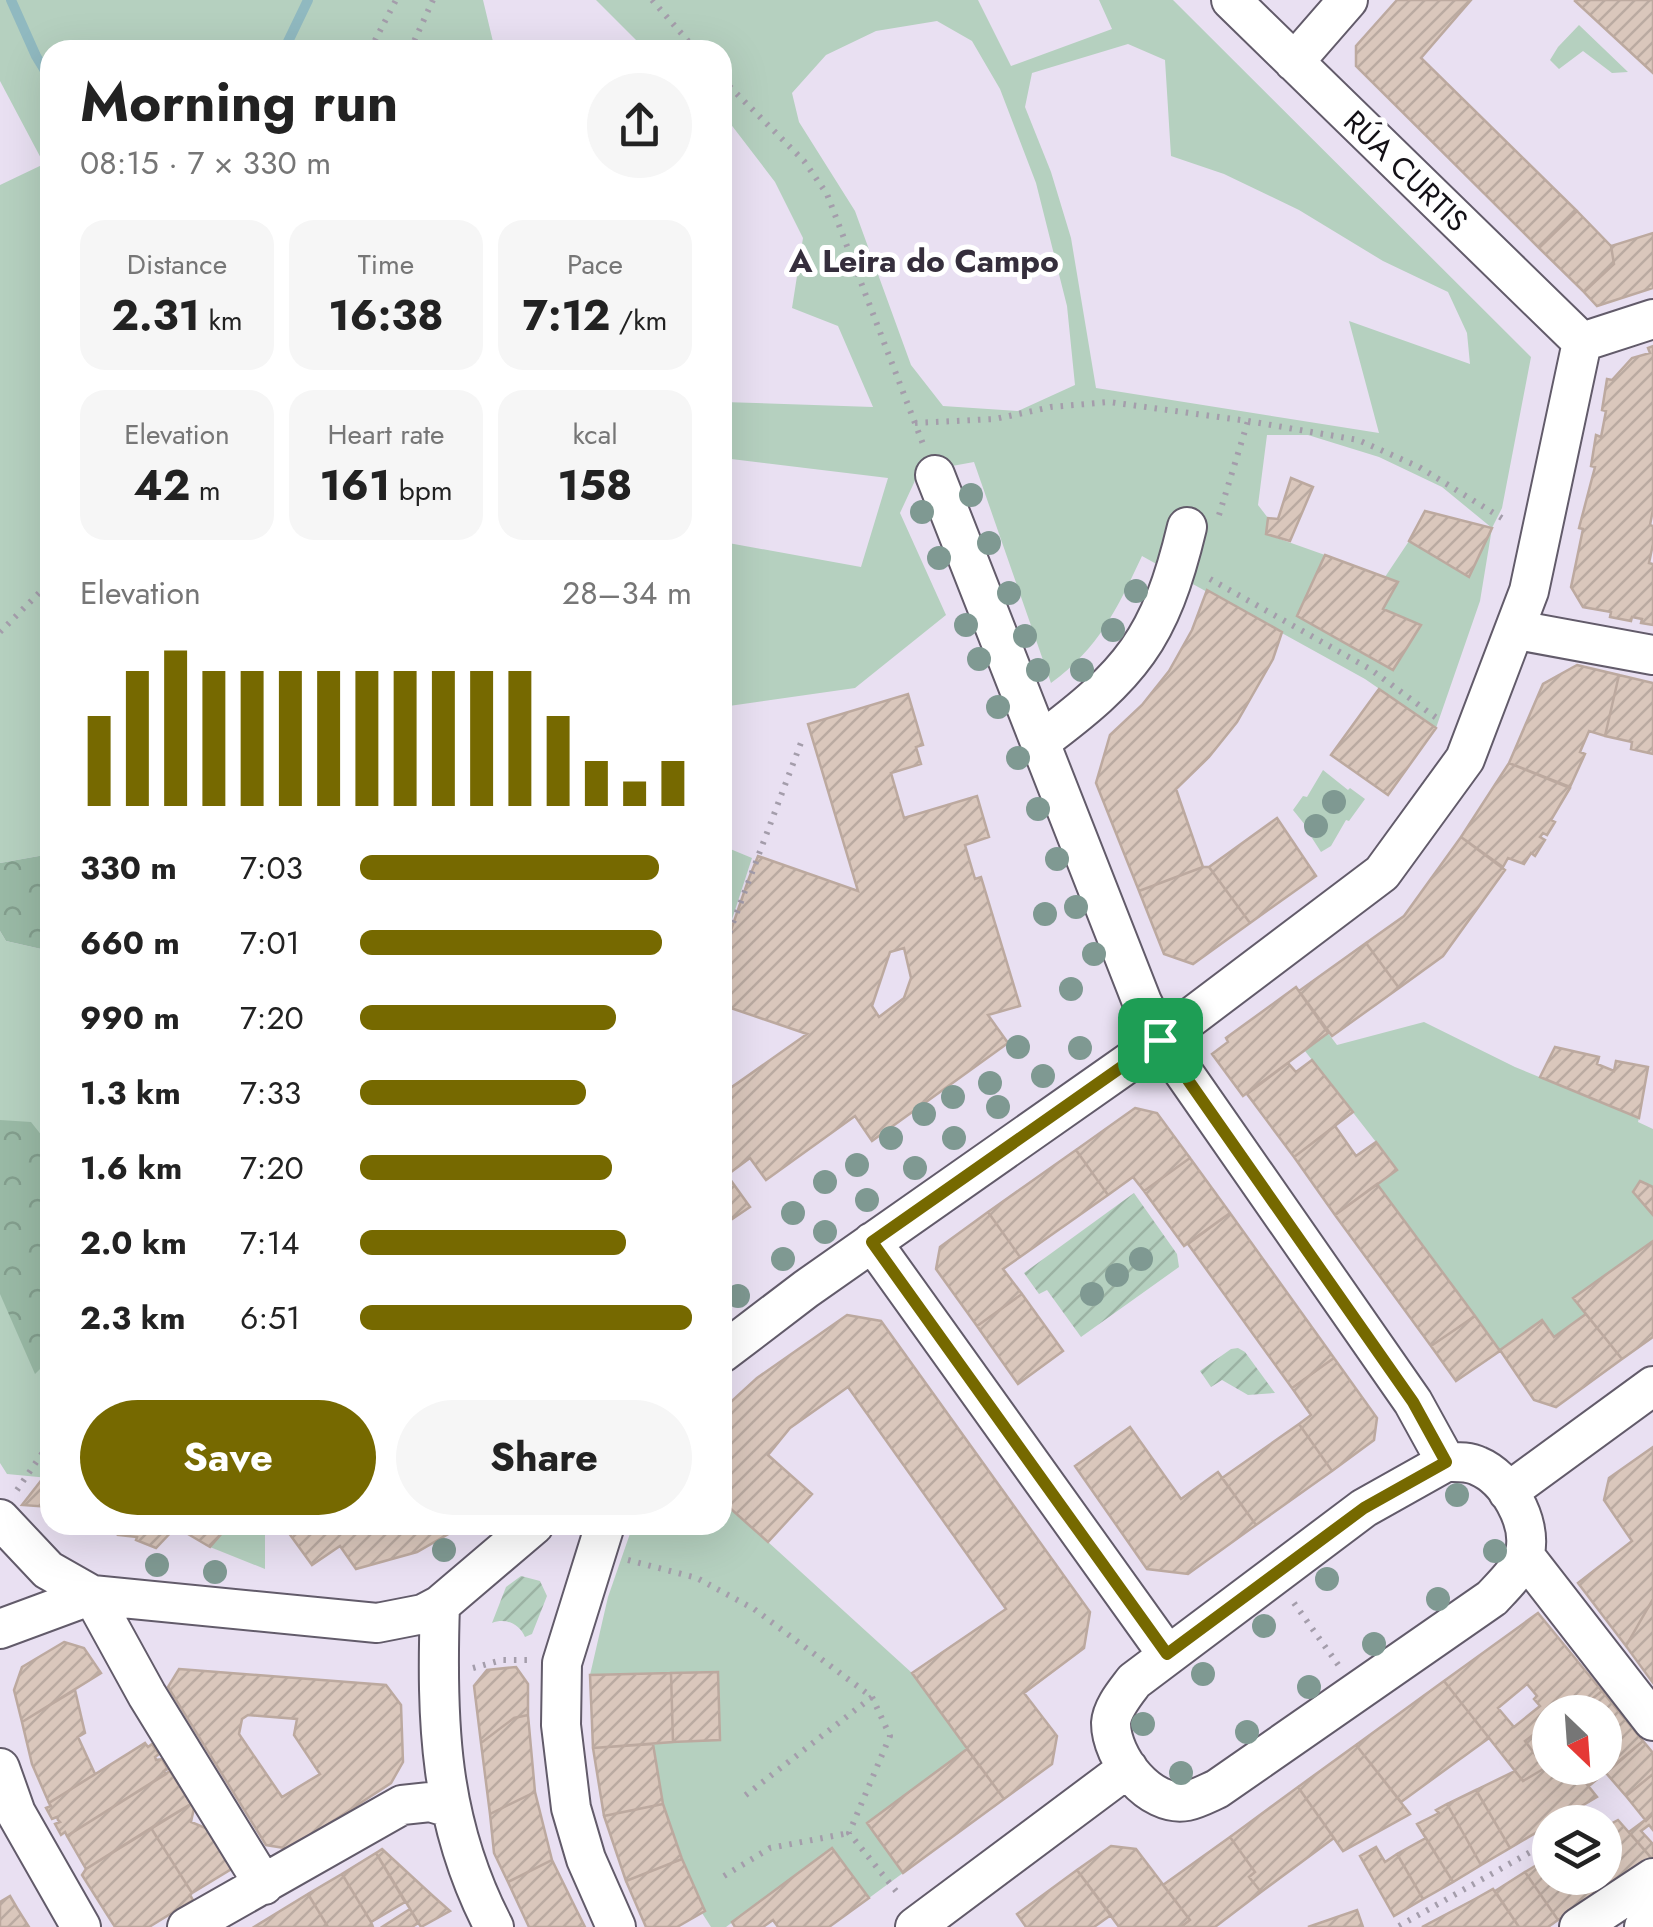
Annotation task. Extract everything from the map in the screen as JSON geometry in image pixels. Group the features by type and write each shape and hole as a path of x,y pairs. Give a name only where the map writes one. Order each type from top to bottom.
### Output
{"street":[{"name":"RÚA CURTIS","path":"1230,0 1582,342"},
{"path":"1294,62 1348,0"},
{"path":"732,1346 1160,1040 1382,873 1465,759 1517,630 1529,591 1582,342 1653,319"},
{"path":"935,475 1160,1040 1413,1402 1446,1462"},
{"path":"1040,742 1086,708 1127,668 1149,638 1195,535"},
{"path":"1517,630 1653,655"},
{"path":"872,1242 1167,1654"},
{"path":"1508,1492 1653,1386"},
{"path":"1446,1462 1478,1466 1508,1492 1527,1534 1524,1556 1492,1598 1217,1789 1185,1802 1167,1799 1147,1790 1128,1768 1111,1722 1119,1701 1134,1682 1167,1654 1274,1573 1364,1508 1446,1462"},
{"path":"6,1508 48,1570 92,1595 355,1623 423,1614 440,1605 522,1535"},
{"path":"590,1535 562,1663 561,1725 571,1808 586,1860 616,1927"},
{"path":"1524,1556 1653,1720"},
{"path":"0,1628 92,1595"},
{"path":"92,1595 147,1695 264,1884"},
{"path":"440,1605 437,1692 450,1808 466,1865 494,1927"},
{"path":"0,1768 24,1828 81,1927"},
{"path":"914,1927 1128,1768"},
{"path":"187,1927 402,1805 430,1802 450,1808"},
{"path":"1579,1927 1653,1878"},
{"path":"1644,1927 1653,1914"}],"path":[{"path":"375,40 396,0"},
{"path":"415,40 434,0"},
{"path":"652,0 687,40"},
{"path":"732,89 804,161 827,194 935,475"},
{"path":"914,422 995,419 1051,407 1109,402 1248,421 1358,440 1420,468 1505,520"},
{"path":"1248,421 1195,535 1446,726"},
{"path":"0,632 40,592"},
{"path":"732,926 802,740"},
{"path":"6,1508 40,1457"},
{"path":"592,1535 697,1578 754,1608 872,1697 890,1736 849,1833"},
{"path":"1274,1573 1357,1692"},
{"path":"468,1670 502,1660 535,1660"},
{"path":"742,1798 872,1697"},
{"path":"724,1876 770,1848 849,1833"},
{"path":"849,1833 896,1891"},
{"path":"1399,1926 1532,1851"}],"green space":[{"path":"0,0 483,0 493,40 40,40 40,156 0,81"},
{"path":"596,0 978,0 1011,66 1112,29 1099,0 1173,0 1531,357 1502,508 1492,528 1480,601 1436,728 1365,679 1142,556 1115,610 1094,641 1051,683 974,462 919,472 900,513 946,615 855,688 732,706 732,544 861,567 888,478 732,459 732,402 873,407 838,326 792,308 803,238 775,182 732,126 732,40 636,40","holes":["937,21 972,41 1000,89 1036,183 1067,306 1075,385 1018,411 943,406 911,365 855,211 799,122 792,93 826,55 876,31","1128,44 1165,60 1171,156 1224,174 1299,210 1383,261 1448,292 1467,333 1470,364 1349,321 1379,433 1096,388 1071,238 1025,107 1032,73","1267,435 1308,435 1379,457 1442,487 1492,528 1468,576 1409,541 1385,577 1397,582 1383,609 1420,626 1393,670 1298,616 1325,555 1266,534 1268,518 1258,505"]},
{"path":"1579,25 1628,72 1612,73 1583,51 1559,69 1550,60"},
{"path":"40,166 40,856 0,863 0,185"},
{"path":"1323,770 1365,799 1346,820 1331,846 1321,852 1314,836 1293,810 1303,796 1307,797"},
{"path":"732,850 752,858 732,919"},
{"path":"40,856 40,949 6,941 0,931 0,863"},
{"path":"0,931 6,941 40,949 40,1477 7,1474 0,1463"},
{"path":"1424,1022 1515,1067 1639,1118 1638,1122 1653,1129 1653,1187 1640,1181 1633,1192 1653,1215 1653,1241 1574,1299 1586,1314 1554,1337 1541,1320 1500,1350 1377,1184 1397,1169 1305,1051 1328,1033 1337,1045"},
{"path":"0,1120 31,1122 40,1133 40,1369 35,1374 0,1294"},
{"path":"1134,1193 1177,1254 1179,1267 1081,1337 1047,1290 1039,1294 1024,1273"},
{"path":"1238,1348 1275,1393 1248,1395 1222,1380 1211,1387 1200,1371"},
{"path":"732,1509 912,1673 967,1749 867,1823 903,1873 869,1898 831,1849 726,1927 711,1927 702,1913 663,1804 653,1743 720,1740 718,1672 590,1675 608,1597 630,1535 732,1535"},
{"path":"220,1535 265,1535 265,1569 210,1547"},
{"path":"521,1576 540,1581 547,1596 532,1634 525,1637 511,1623 492,1623 506,1587"}],"building":[{"path":"1397,0 1471,0 1421,58 1577,211 1539,248 1356,66 1356,46"},
{"path":"1576,0 1653,0 1653,73 1575,1"},
{"path":"1577,211 1611,246 1614,264 1584,292 1539,248"},
{"path":"1653,233 1653,288 1597,306 1584,292 1614,264 1611,246"},
{"path":"1653,346 1653,544 1649,563 1653,564 1653,625 1641,623 1642,619 1610,617 1611,612 1583,607 1571,587 1583,529 1579,528 1595,467 1591,466 1596,435 1601,437 1606,411 1602,410 1607,379 1612,380 1632,358 1650,353 1648,348"},
{"path":"1291,478 1313,487 1290,541 1266,534 1268,518 1278,519"},
{"path":"1425,511 1492,528 1469,577 1409,541"},
{"path":"1325,555 1398,582 1383,609 1421,625 1393,670 1297,616"},
{"path":"1207,590 1282,632 1273,659 1237,722 1176,789 1203,867 1139,891 1096,783 1110,735 1142,705 1169,671 1192,630"},
{"path":"1577,665 1619,675 1605,736 1589,731 1580,752 1585,754 1570,787 1509,763 1543,684"},
{"path":"1619,675 1653,683 1653,754 1631,749 1632,742 1605,736"},
{"path":"1379,689 1436,728 1388,795 1331,755"},
{"path":"908,694 923,745 916,747 921,764 891,773 904,818 977,796 989,837 965,845 975,879 981,877 1020,1006 988,1015 1008,1043 872,1141 855,1116 766,1180 750,1158 732,1171 732,1087 807,1034 732,1008 732,927 758,856 858,891 808,724","holes":["904,948 911,978 904,998 879,1017 872,1006 890,952"]},
{"path":"1509,763 1570,788 1551,820 1555,822 1547,835 1543,833 1540,837 1545,840 1535,856 1531,853 1524,864 1508,858 1503,867 1461,837"},
{"path":"1277,818 1316,876 1250,923 1209,867"},
{"path":"1461,837 1505,870 1443,956 1399,988 1366,943 1404,916"},
{"path":"1209,867 1250,923 1193,964 1164,954 1139,891"},
{"path":"1366,943 1399,988 1332,1036 1299,991"},
{"path":"1296,987 1328,1033 1243,1096 1212,1054 1228,1042 1226,1038"},
{"path":"1555,1047 1599,1057 1597,1064 1614,1071 1616,1061 1648,1067 1639,1118 1540,1077"},
{"path":"1312,1060 1353,1112 1294,1157 1247,1094 1288,1063 1296,1072"},
{"path":"1135,1108 1157,1113 1190,1158 1144,1191 1133,1177 1108,1195 1076,1150"},
{"path":"1335,1126 1356,1156 1376,1142 1397,1170 1335,1215 1294,1157"},
{"path":"1076,1150 1108,1195 1020,1257 988,1212"},
{"path":"1190,1158 1230,1213 1184,1246 1144,1191"},
{"path":"1640,1181 1653,1187 1653,1215 1633,1192"},
{"path":"732,1182 750,1207 732,1219"},
{"path":"1377,1184 1475,1316 1431,1346 1335,1215"},
{"path":"988,1212 1020,1257 1003,1269 1022,1294 977,1326 936,1269 940,1247"},
{"path":"1230,1213 1334,1358 1292,1388 1188,1244"},
{"path":"1653,1241 1653,1337 1622,1359 1573,1298"},
{"path":"1022,1294 1063,1351 1018,1384 977,1326"},
{"path":"1586,1314 1622,1359 1556,1407 1534,1400 1500,1350 1542,1320 1554,1337"},
{"path":"847,1315 881,1321 1090,1612 1084,1648 1024,1693 1057,1736 1052,1764 1004,1799 912,1673 1006,1609 848,1387 790,1428 768,1455 812,1494 768,1542 732,1510 732,1401 757,1378"},
{"path":"1475,1316 1500,1351 1456,1381 1431,1346"},
{"path":"1334,1358 1377,1418 1374,1440 1332,1471 1299,1424 1311,1415 1292,1388"},
{"path":"1299,1424 1332,1471 1256,1525 1222,1478"},
{"path":"1130,1427 1181,1499 1218,1472 1256,1525 1188,1574 1147,1569 1075,1466"},
{"path":"1653,1447 1653,1599 1626,1646 1578,1583 1632,1541 1604,1500 1609,1478"},
{"path":"40,1482 40,1506 22,1505"},
{"path":"118,1535 168,1535 156,1548 136,1540 137,1537"},
{"path":"190,1535 220,1535 210,1547"},
{"path":"290,1535 447,1535 417,1552 356,1569 340,1546 312,1565"},
{"path":"1653,1599 1653,1683 1626,1646"},
{"path":"1538,1613 1602,1691 1597,1695 1536,1695 1527,1684 1498,1708 1514,1727 1532,1712 1532,1736 1525,1741 1532,1750 1532,1776 1523,1781 1444,1681"},
{"path":"64,1642 84,1648 101,1673 22,1722 14,1690 22,1667"},
{"path":"516,1667 528,1684 528,1715 514,1718 481,1743 474,1686 487,1670"},
{"path":"179,1669 386,1685 401,1705 403,1762 391,1783 290,1849 266,1845 168,1687","holes":["248,1715 297,1719 294,1735 320,1774 282,1797 239,1734 242,1719"]},
{"path":"718,1672 720,1740 673,1742 671,1673"},
{"path":"671,1673 673,1742 593,1748 590,1675"},
{"path":"1444,1681 1489,1738 1401,1802 1356,1745"},
{"path":"75,1690 85,1733 78,1737 95,1774 49,1803 32,1764 22,1722"},
{"path":"528,1715 535,1792 490,1814 481,1743 514,1718"},
{"path":"1622,1715 1643,1741 1622,1758"},
{"path":"1643,1741 1653,1753 1653,1774 1626,1796 1616,1785 1622,1785 1622,1759"},
{"path":"145,1743 148,1747 152,1744 159,1754 156,1760 162,1759 168,1769 166,1774 67,1836 65,1832 61,1835 55,1824 60,1822 57,1817 52,1819 46,1808 51,1806 49,1803"},
{"path":"653,1744 663,1804 604,1816 593,1748"},
{"path":"1356,1745 1410,1814 1343,1851 1298,1787"},
{"path":"967,1749 1004,1799 903,1873 867,1823"},
{"path":"170,1771 191,1804 86,1869 67,1836"},
{"path":"1515,1771 1523,1781 1532,1776 1532,1785 1587,1785 1597,1797 1583,1805 1532,1805 1532,1835 1510,1848 1476,1790"},
{"path":"1653,1774 1653,1814 1646,1821 1626,1796"},
{"path":"1298,1787 1334,1838 1261,1892 1249,1877 1255,1872 1230,1837"},
{"path":"1476,1790 1510,1848 1481,1865 1447,1804"},
{"path":"535,1792 552,1860 508,1882 494,1853 490,1814"},
{"path":"191,1804 191,1822 208,1829 233,1868 192,1893 151,1828"},
{"path":"663,1804 682,1859 626,1881 604,1816"},
{"path":"1447,1804 1481,1865 1453,1882 1417,1824 1439,1813 1436,1810"},
{"path":"1653,1814 1653,1830 1649,1825 1641,1831 1653,1844 1653,1860 1629,1832"},
{"path":"1622,1825 1653,1860 1622,1879"},
{"path":"151,1828 193,1900 149,1927 115,1927 82,1875"},
{"path":"1230,1837 1255,1872 1249,1877 1261,1892 1215,1927 1181,1927 1190,1920 1163,1885"},
{"path":"1426,1838 1453,1882 1423,1899 1397,1854"},
{"path":"1111,1846 1136,1849 1190,1920 1181,1927 1119,1927 1077,1870"},
{"path":"1376,1847 1385,1862 1397,1854 1423,1899 1394,1916 1360,1856"},
{"path":"832,1848 869,1898 829,1927 778,1927 773,1920 763,1927 735,1927 732,1922"},
{"path":"382,1849 450,1911 421,1927 376,1853"},
{"path":"376,1853 405,1902 371,1922 342,1874"},
{"path":"682,1859 705,1911 677,1927 646,1927 626,1881"},
{"path":"552,1860 585,1927 529,1927 508,1882"},
{"path":"1077,1870 1111,1915 1094,1927 1026,1927 1017,1914"},
{"path":"1525,1872 1532,1882 1532,1895 1541,1895 1558,1920 1548,1927 1519,1927 1495,1891"},
{"path":"342,1874 373,1927 328,1927 308,1894"},
{"path":"1493,1889 1519,1927 1422,1927 1475,1899"},
{"path":"308,1894 328,1927 254,1927"},
{"path":"1541,1895 1596,1895 1558,1920"},
{"path":"10,1896 29,1927 0,1927 0,1902"},
{"path":"410,1909 418,1923 412,1927 382,1927"},
{"path":"1357,1910 1363,1927 1308,1927"}],"waterway":[{"path":"11,0 40,63"},
{"path":"289,40 308,0"}],"district":[{"name":"A Leira do Campo","path":"924,261"}],"route":[{"path":"1160,1040 1413,1402 1446,1462 1364,1508 1167,1654 872,1242 1160,1040"}]}
